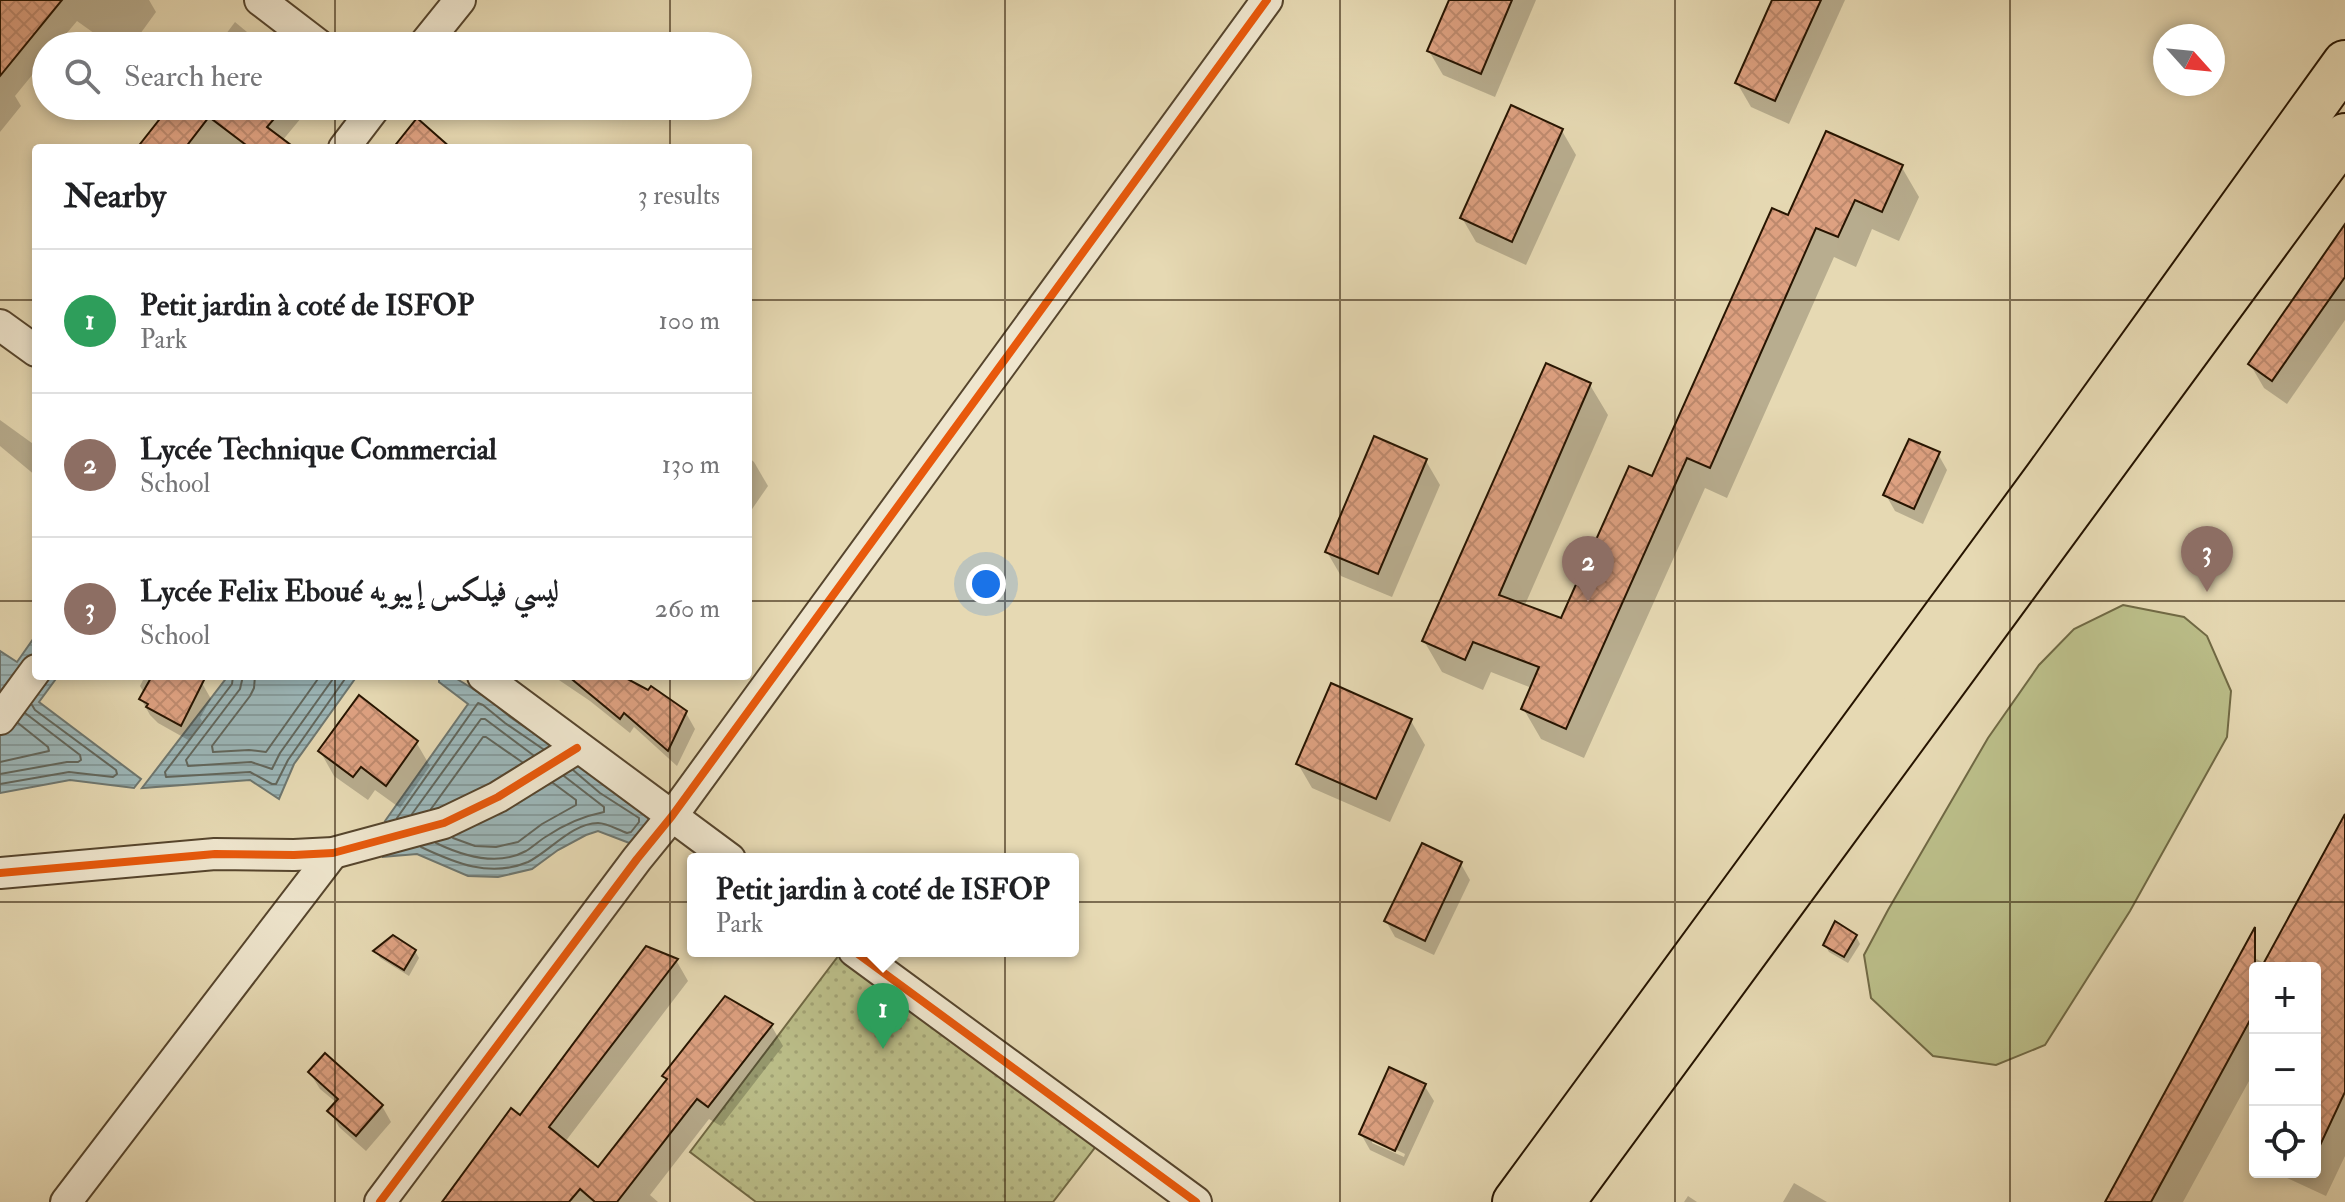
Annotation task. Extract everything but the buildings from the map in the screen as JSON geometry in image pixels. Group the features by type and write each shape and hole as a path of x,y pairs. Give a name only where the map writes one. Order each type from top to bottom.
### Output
{"main road":[{"path":"1562,1202 2063,486 2345,63"},
{"path":"1515,1202 2063,486 2345,136"}],"street":[{"path":"260,0 302,32"},
{"path":"434,32 460,0"},
{"path":"380,1202 672,816 1267,0"},
{"path":"347,144 365,120"},
{"path":"0,325 32,348"},
{"path":"0,719 32,675"},
{"path":"488,680 722,853"},
{"path":"0,873 215,854 333,853 444,823 498,797 577,748"},
{"path":"66,1202 333,853"},
{"path":"862,957 1196,1202"}],"green space":[{"path":"2123,605 2184,617 2207,636 2231,691 2227,737 2130,911 2045,1045 1996,1065 1933,1056 1871,998 1864,955 1988,738 2039,665 2074,629"},
{"path":"837,957 851,957 1107,1132 1053,1202 756,1202 690,1152"}],"water":[{"path":"32,641 32,680 55,680 39,702 141,779 134,788 70,780 0,793 0,651 17,662"},
{"path":"225,680 354,680 294,764 279,799 250,780 142,788"},
{"path":"459,680 488,698 653,819 632,844 598,831 558,850 532,869 498,877 468,876 417,854 383,857 385,821 468,704 439,682"}],"cycle path":[{"path":"380,1202 672,816 1267,0"},
{"path":"0,873 215,854 333,853 444,823 498,797 577,748"},
{"path":"862,957 1196,1202"}],"place":[{"name":"Lycée Felix Eboué ليسي فيلكس إيبويه","path":"2207,592"},
{"name":"Lycée Technique Commercial","path":"1588,602"},
{"name":"Petit jardin à coté de ISFOP","path":"883,1049"}]}
